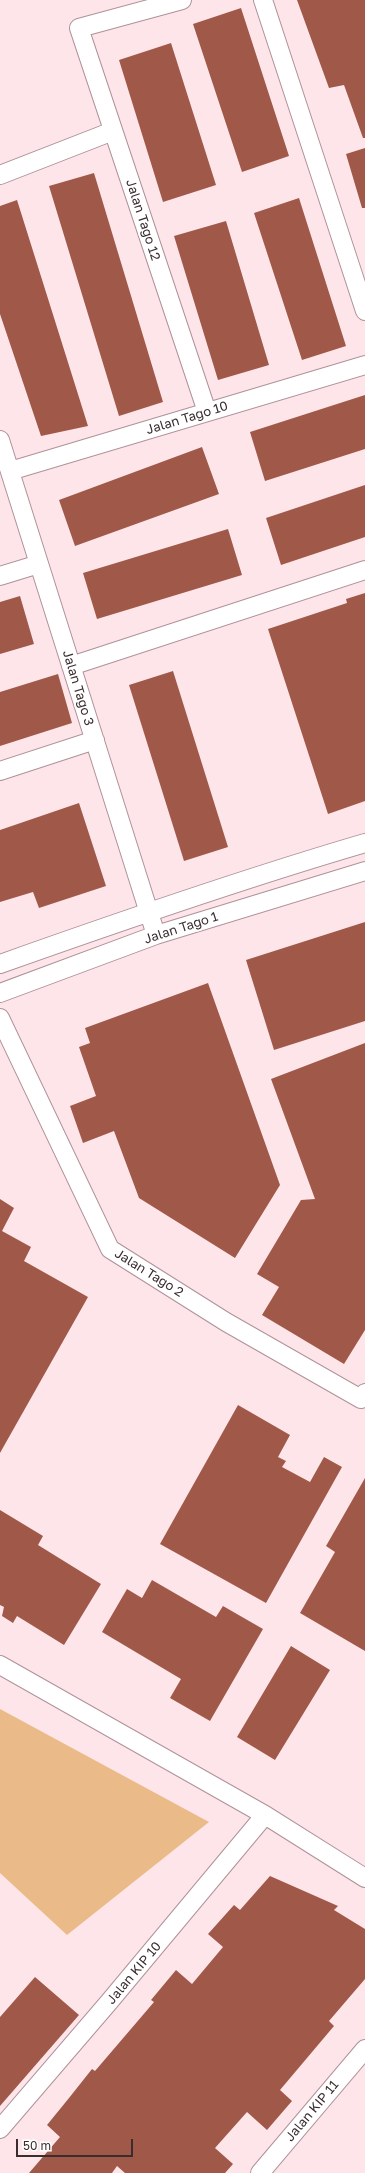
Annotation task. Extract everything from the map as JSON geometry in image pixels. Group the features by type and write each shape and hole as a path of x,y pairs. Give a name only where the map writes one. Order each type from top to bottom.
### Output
{"street":[{"name":"Jalan Tago 12","path":"182,0 79,28 207,412"},
{"path":"263,0 365,311"},
{"path":"0,175 113,130"},
{"name":"Jalan Tago 10","path":"10,471 365,365"},
{"name":"Jalan Tago 3","path":"0,440 156,935"},
{"path":"0,576 39,564"},
{"path":"71,666 365,570"},
{"path":"0,771 95,740"},
{"name":"Jalan Tago 1","path":"0,964 148,911 282,867 365,843"},
{"name":"Jalan Tago 1","path":"0,993 156,935 365,871"},
{"name":"Jalan Tago 2","path":"0,1018 110,1249 226,1322 291,1360 361,1399 365,1393"},
{"path":"0,1665 265,1815 365,1878"},
{"name":"Jalan KIP 10","path":"0,2129 109,2002 265,1815"},
{"name":"Jalan KIP 11","path":"260,2173 365,2049"}],"shaded area":[{"path":"0,1709 209,1822 67,1935 0,1873"}],"building":[{"path":"297,0 365,0 365,138 363,138 344,85 329,88"},
{"path":"241,8 289,156 242,172 193,24"},
{"path":"171,43 216,185 163,202 119,60"},
{"path":"365,148 365,208 362,208 346,154"},
{"path":"94,173 163,402 119,416 49,186"},
{"path":"299,198 346,346 302,360 254,213"},
{"path":"17,200 88,426 41,436 0,314 0,206"},
{"path":"226,221 269,365 218,380 174,236"},
{"path":"365,395 365,449 265,481 250,432"},
{"path":"202,447 219,494 75,546 59,500"},
{"path":"365,485 365,537 281,565 266,518"},
{"path":"228,529 242,575 97,619 83,573"},
{"path":"365,593 365,801 328,814 268,629 347,603 346,599"},
{"path":"20,596 34,644 0,654 0,602"},
{"path":"173,671 228,847 184,861 129,685"},
{"path":"58,674 72,723 0,746 0,692"},
{"path":"79,803 106,886 39,908 33,892 0,902 0,830"},
{"path":"365,922 365,1021 274,1050 246,960"},
{"path":"208,983 280,1185 235,1258 139,1198 114,1131 83,1143 70,1106 96,1096 79,1047 90,1043 85,1028"},
{"path":"365,1043 365,1330 344,1364 262,1315 279,1287 257,1274 301,1200 315,1199 271,1079"},
{"path":"0,1199 14,1208 2,1231 31,1247 24,1261 88,1297 0,1453"},
{"path":"238,1405 290,1435 278,1457 286,1461 282,1467 310,1482 324,1457 342,1467 266,1603 160,1544"},
{"path":"365,1478 365,1651 300,1613 335,1552 326,1546"},
{"path":"0,1510 43,1536 38,1545 101,1584 64,1645 17,1616 13,1623 2,1616 4,1607 0,1605"},
{"path":"152,1580 216,1617 223,1606 263,1629 210,1721 170,1698 181,1679 102,1632 127,1589 142,1598"},
{"path":"291,1646 330,1670 275,1760 237,1737"},
{"path":"270,1876 338,1906 334,1910 365,1929 365,1979 329,2021 334,2026 280,2090 292,2101 267,2130 247,2112 215,2148 233,2164 225,2173 125,2173 117,2166 112,2173 29,2173 60,2137 47,2125 92,2069 95,2071 154,2002 151,2000 176,1970 192,1984 223,1947 208,1934 234,1905 240,1910"},
{"path":"35,1977 79,2015 0,2106 0,2017"}]}
